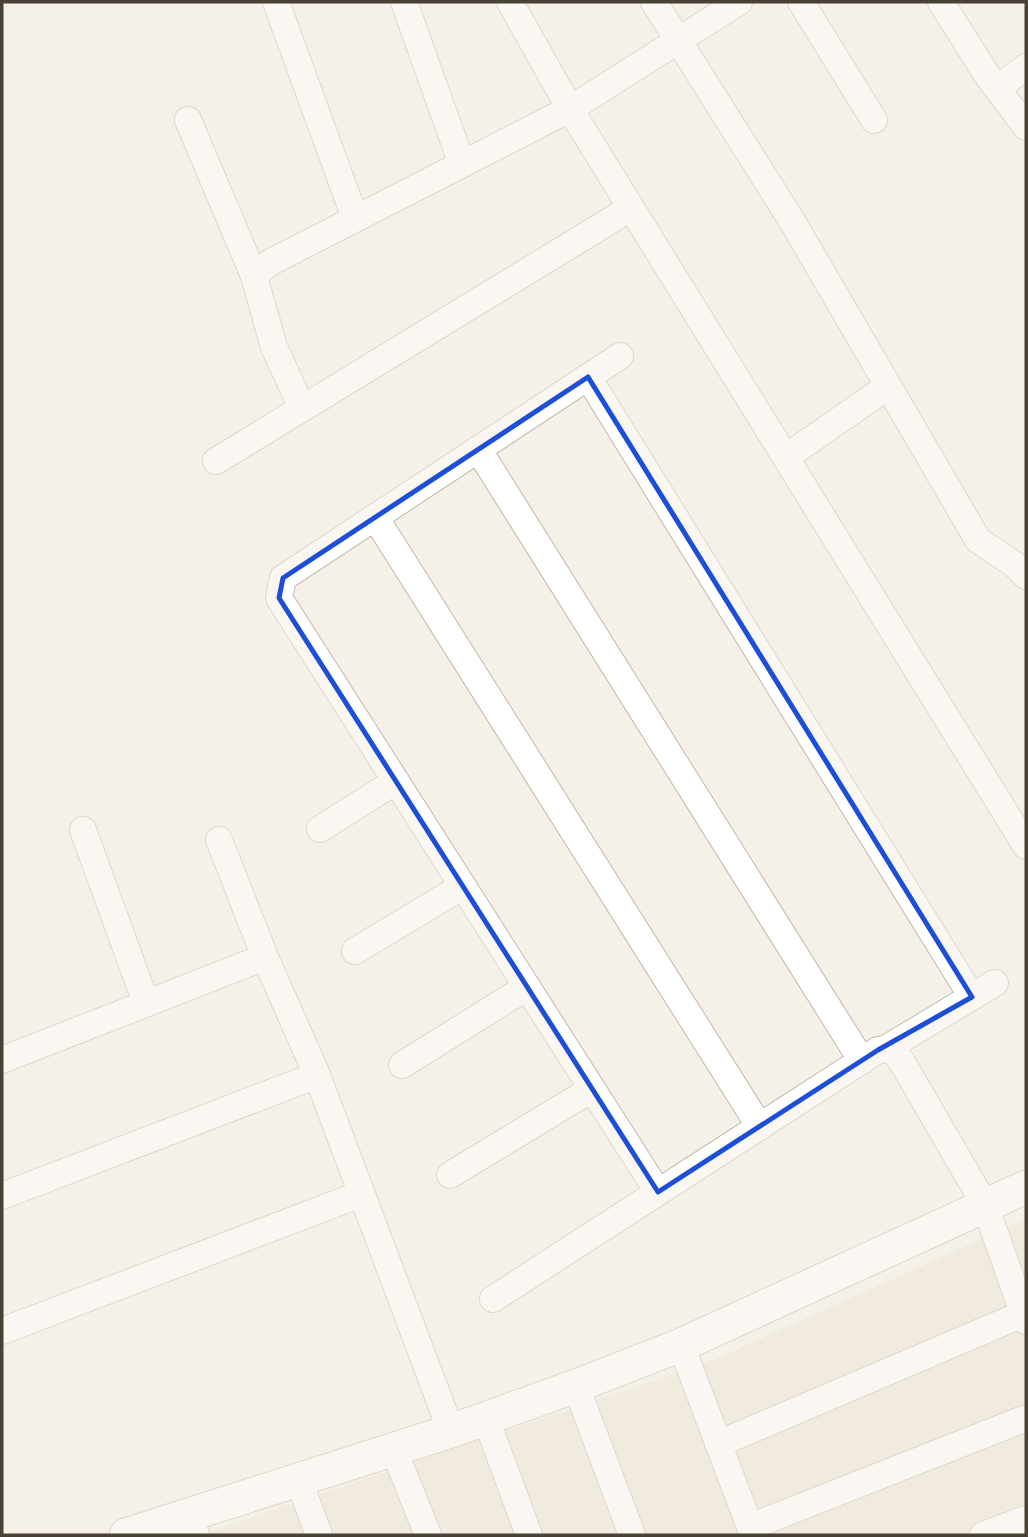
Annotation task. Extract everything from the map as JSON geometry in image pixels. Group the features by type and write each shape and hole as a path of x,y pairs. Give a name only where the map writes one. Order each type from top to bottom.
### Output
{"street":[{"path":"276,2 355,218"},
{"path":"404,2 462,164"},
{"path":"510,2 570,109 1026,846"},
{"path":"654,2 792,221 978,540 1015,565 1026,576"},
{"path":"254,276 269,263 570,109 739,2"},
{"path":"801,2 874,120"},
{"path":"941,2 1026,127"},
{"path":"997,88 1026,67"},
{"path":"188,120 254,276 274,347 302,408"},
{"path":"216,461 631,208"},
{"path":"620,356 283,578 279,598 658,1192"},
{"path":"588,377 972,997"},
{"path":"786,457 887,387"},
{"path":"478,449 862,1061"},
{"path":"375,517 760,1127"},
{"path":"320,829 396,781"},
{"path":"83,830 146,1003"},
{"path":"219,840 265,957 317,1075 451,1431"},
{"path":"355,951 463,886"},
{"path":"2,1060 265,957"},
{"path":"493,1299 878,1050 887,1048 995,983"},
{"path":"402,1065 527,987"},
{"path":"718,1444 1025,1318 985,1205 902,1062 892,1049 887,1048"},
{"path":"2,1196 317,1075"},
{"path":"450,1175 592,1089"},
{"path":"126,1535 192,1525 298,1478 394,1450 576,1386 681,1345 1026,1187"},
{"path":"2,1331 361,1194"},
{"path":"681,1345 751,1531 1026,1418"},
{"path":"576,1386 632,1535"},
{"path":"486,1419 529,1535"},
{"path":"394,1450 428,1535"},
{"path":"298,1478 318,1535"},
{"path":"983,1535 1026,1519"}],"highlighted area":[{"path":"588,377 972,997 878,1050 658,1192 279,598 283,578"}],"shaded area":[{"path":"1026,1219 1026,1535 200,1535 709,1362"}]}
